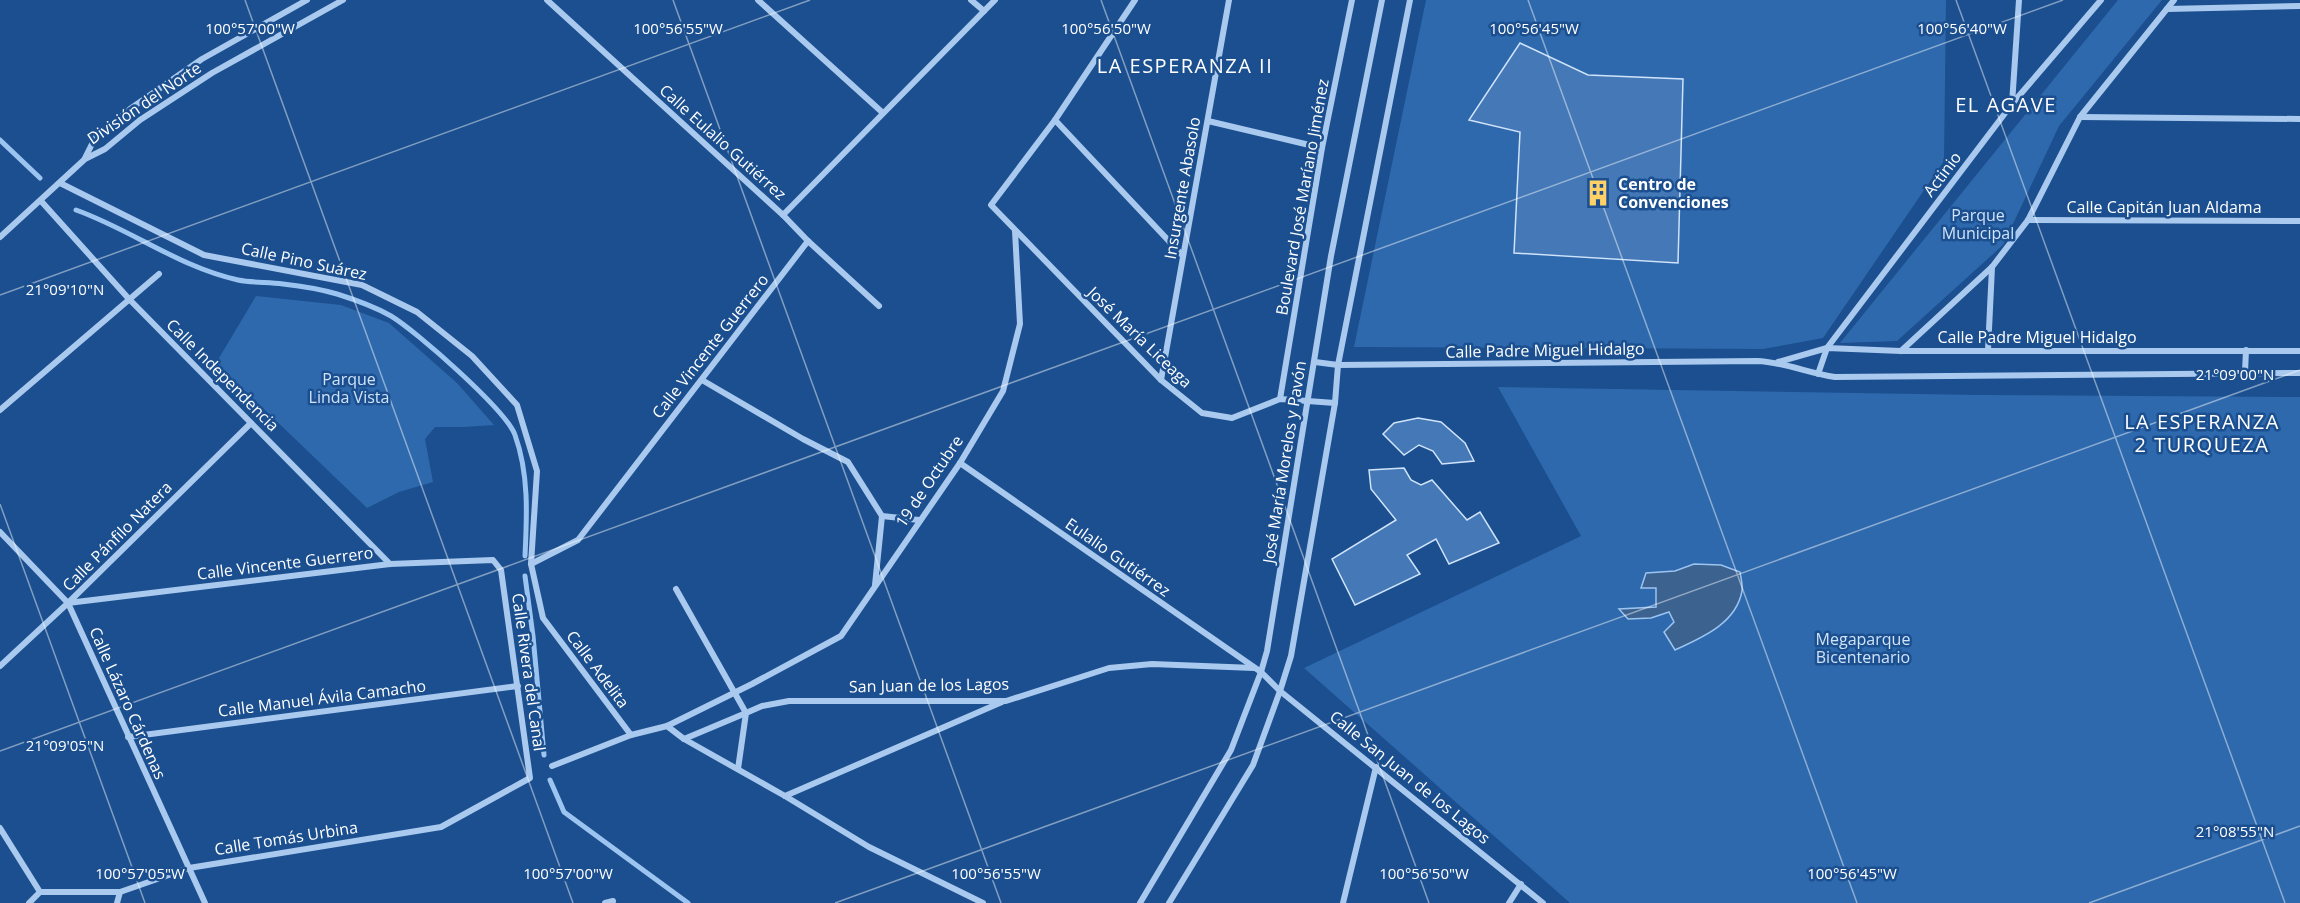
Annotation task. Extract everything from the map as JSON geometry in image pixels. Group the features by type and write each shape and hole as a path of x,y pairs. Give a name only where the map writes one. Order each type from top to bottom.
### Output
{"street":[{"name":"División del Norte","path":"85,159 95,138 130,109 201,59 307,0"},
{"name":"División del Norte","path":"0,237 85,159 105,149 140,120 212,73 344,0"},
{"name":"Calle Eulalio Gutiérrez","path":"547,0 783,215 879,306"},
{"path":"758,0 883,112"},
{"path":"971,0 984,12"},
{"path":"783,215 994,0"},
{"path":"1135,0 1055,120 1183,256"},
{"name":"Insurgente Abasolo","path":"1161,380 1229,0"},
{"name":"Boulevard José Maríano Jiménez","path":"1280,399 1322,148 1352,0"},
{"name":"José María Morelos y Pavón","path":"1140,903 1231,750 1267,651 1331,256 1382,0"},
{"path":"1169,903 1253,765 1292,656 1335,403 1338,365 1410,0"},
{"path":"2012,104 2019,0"},
{"name":"Actinio","path":"1818,374 1827,348 2012,104 2102,0"},
{"path":"1901,351 1992,267 2028,220 2080,117 2174,0"},
{"path":"2167,9 2300,6"},
{"path":"2080,117 2300,119"},
{"name":"José María Liceaga","path":"1055,120 991,205 1161,380 1202,412 1232,418 1280,399 1335,403"},
{"path":"1208,121 1322,148"},
{"name":"Calle Pino Suárez","path":"60,183 204,255 362,285 417,312 472,356 517,405 537,471 531,564 543,618"},
{"name":"Calle Independencia","path":"41,201 129,299 390,564"},
{"name":"Calle Capitán Juan Aldama","path":"2028,220 2300,221"},
{"name":"19 de Octubre","path":"735,692 841,636 960,463 1003,391 1020,324 1015,231"},
{"name":"Calle Vincente Guerrero","path":"531,564 578,540 808,241"},
{"path":"1988,350 1992,267"},
{"path":"0,410 159,274"},
{"name":"Calle Padre Miguel Hidalgo","path":"1315,362 1338,365 1777,362 1827,348 1901,351 2300,351"},
{"path":"2245,372 2246,350"},
{"name":"Calle Padre Miguel Hidalgo","path":"1777,362 1835,377 2300,373"},
{"path":"702,380 802,439 848,462 882,516 874,586"},
{"name":"Calle Pánfilo Natera","path":"0,666 68,603 251,423"},
{"name":"Eulalio Gutiérrez","path":"960,463 1261,672"},
{"path":"882,516 920,520"},
{"name":"Calle Lázaro Cárdenas","path":"0,532 68,603 204,903"},
{"name":"Calle Vincente Guerrero","path":"68,603 390,564 493,560 501,570"},
{"name":"Calle Rivera del Canal","path":"501,570 530,778"},
{"path":"676,589 746,713 738,769"},
{"name":"Calle Adelita","path":"543,618 632,735"},
{"name":"San Juan de los Lagos","path":"684,739 762,706 789,701 1006,700 1109,668 1152,664 1254,668"},
{"name":"Calle San Juan de los Lagos","path":"1261,672 1280,691 1543,903"},
{"name":"Calle Manuel Ávila Camacho","path":"128,737 518,686"},
{"path":"552,766 632,735 666,726 735,692"},
{"path":"785,796 1006,700"},
{"path":"666,726 684,739 869,847 983,903"},
{"path":"1343,903 1376,767"},
{"name":"Calle Tomás Urbina","path":"40,892 120,892 189,868 441,827 530,778"},
{"path":"0,828 40,892 28,903"},
{"path":"1509,903 1521,884"},
{"path":"117,903 120,892"},
{"path":"605,903 613,902"}],"green space":[{"path":"1426,0 1946,0 1944,161 1823,338 1763,349 1354,347"},
{"name":"Parque Municipal","path":"2118,0 2162,0 2059,126 2003,245 1897,341 1840,343"},
{"name":"Parque Linda Vista","path":"256,296 341,305 389,323 457,383 494,425 435,427 425,439 433,482 399,492 367,508 216,363"},
{"name":"Megaparque Bicentenario","path":"1498,387 1980,395 2300,397 2300,903 1570,903 1304,668 1581,536"}],"shaded area":[{"path":"1694,564 1721,565 1740,572 1742,591 1733,612 1725,621 1706,635 1675,650 1664,632 1674,622 1669,612 1651,618 1628,619 1619,609 1656,607 1656,588 1641,588 1646,573 1675,571"}],"building":[{"name":"Centro de Convenciones","path":"1520,43 1588,75 1683,79 1678,263 1514,253 1520,132 1469,120"},
{"path":"1418,418 1441,422 1465,443 1474,461 1442,464 1433,451 1419,445 1404,455 1383,434 1394,423"},
{"path":"1404,468 1411,480 1421,485 1432,480 1467,520 1480,512 1499,543 1449,564 1436,539 1407,555 1420,574 1355,605 1332,559 1396,520 1371,489 1369,470"}],"waterway":[{"path":"0,140 40,178"},
{"path":"76,210 216,274 244,281 290,285 331,292 379,310 403,324 478,390 508,423 515,435 525,480 525,556"},
{"path":"525,576 544,755"},
{"path":"550,780 564,812 688,903"}],"place":[{"name":"Centro de Convenciones","path":"1598,193"}],"district":[{"name":"LA ESPERANZA II","path":"1185,66"},
{"name":"EL AGAVE","path":"2006,105"},
{"name":"LA ESPERANZA 2 TURQUEZA","path":"2202,434"}]}
